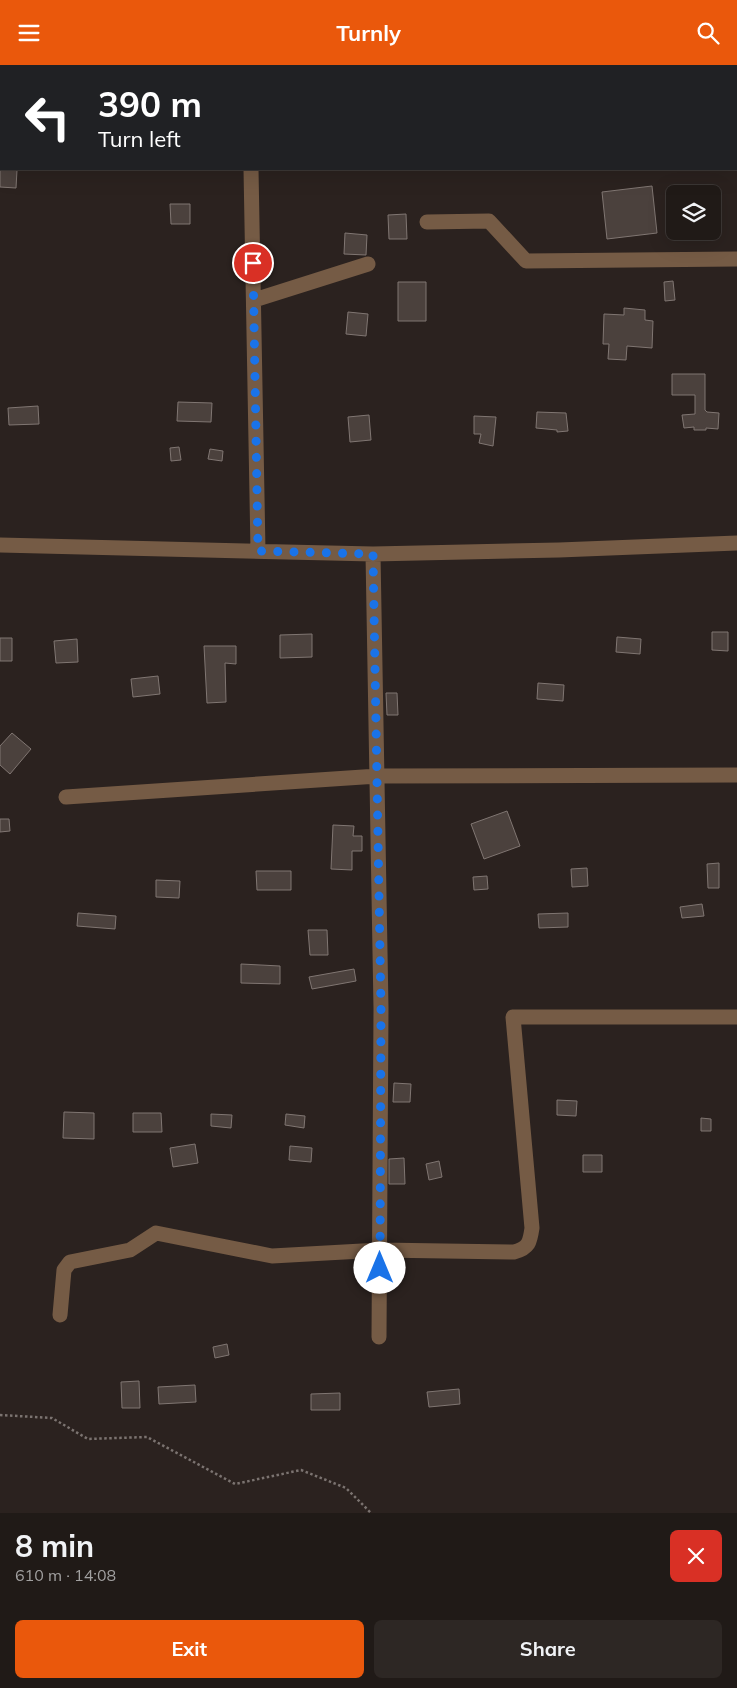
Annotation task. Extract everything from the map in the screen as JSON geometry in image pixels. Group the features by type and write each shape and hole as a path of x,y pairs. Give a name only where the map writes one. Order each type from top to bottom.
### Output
{"street":[{"path":"251,170 258,551"},
{"path":"427,222 489,221 526,261 737,259"},
{"path":"254,300 368,264"},
{"path":"0,545 373,554 559,550 737,543"},
{"path":"373,554 381,1008 379,1337"},
{"path":"66,797 378,776 737,775"},
{"path":"60,1315 64,1270 70,1261 130,1250 156,1233 272,1256 380,1250 514,1252 523,1249 530,1241 532,1229 513,1017 737,1017"}],"path":[{"path":"0,1415 52,1418 88,1439 147,1437 235,1484 301,1470 346,1488 371,1513"}],"building":[{"path":"0,170 17,170 16,188 0,187"},
{"path":"652,186 657,233 607,239 602,192"},
{"path":"170,204 190,204 190,224 171,224"},
{"path":"406,214 407,239 389,239 388,215"},
{"path":"345,233 367,235 366,255 344,254"},
{"path":"673,281 675,300 665,301 664,282"},
{"path":"398,282 426,282 426,321 398,321"},
{"path":"624,308 645,310 645,320 653,321 652,348 627,346 626,360 608,359 609,344 603,344 604,314 624,315"},
{"path":"348,312 368,314 366,336 346,334"},
{"path":"672,374 705,374 705,410 707,412 719,413 718,429 694,430 694,427 684,428 682,415 695,414 695,395 672,395"},
{"path":"178,402 212,403 211,422 177,421"},
{"path":"38,406 39,424 9,425 8,408"},
{"path":"537,412 566,413 568,431 557,432 557,430 536,428"},
{"path":"369,415 371,440 350,442 348,417"},
{"path":"474,416 496,417 493,446 479,443 481,434 474,434"},
{"path":"179,447 181,460 171,461 170,448"},
{"path":"210,449 223,451 222,461 208,459"},
{"path":"712,632 728,632 728,651 712,650"},
{"path":"312,634 312,657 280,658 280,635"},
{"path":"617,637 641,639 640,654 616,652"},
{"path":"0,638 12,638 12,661 0,661"},
{"path":"77,639 78,662 56,663 54,641"},
{"path":"204,646 236,646 236,664 225,663 226,702 207,703"},
{"path":"158,676 160,694 133,697 131,679"},
{"path":"538,683 564,685 563,701 537,699"},
{"path":"386,693 397,693 398,715 387,715"},
{"path":"12,733 31,749 10,774 0,765 0,746"},
{"path":"507,811 520,846 484,859 471,824"},
{"path":"0,819 9,819 10,831 0,832"},
{"path":"333,825 354,826 353,836 362,836 362,851 352,851 352,870 331,869"},
{"path":"719,863 719,888 708,888 707,864"},
{"path":"587,868 588,886 572,887 571,869"},
{"path":"256,871 291,871 291,890 257,890"},
{"path":"487,876 488,889 474,890 473,877"},
{"path":"156,880 180,881 179,898 156,897"},
{"path":"702,904 704,916 682,918 680,907"},
{"path":"78,913 116,916 115,929 77,926"},
{"path":"568,913 568,927 539,928 538,914"},
{"path":"308,930 327,930 328,955 310,955"},
{"path":"241,964 280,966 280,984 241,983"},
{"path":"354,969 356,981 312,989 309,977"},
{"path":"394,1083 411,1084 410,1102 393,1102"},
{"path":"557,1100 577,1101 576,1116 557,1115"},
{"path":"64,1112 94,1113 94,1139 63,1138"},
{"path":"133,1113 161,1113 162,1132 133,1132"},
{"path":"211,1114 232,1115 231,1128 211,1126"},
{"path":"286,1114 305,1116 304,1128 285,1125"},
{"path":"701,1118 711,1119 711,1131 701,1131"},
{"path":"195,1144 198,1163 173,1167 170,1148"},
{"path":"290,1146 312,1148 311,1162 289,1160"},
{"path":"583,1155 602,1155 602,1172 583,1172"},
{"path":"404,1158 405,1184 389,1184 389,1159"},
{"path":"439,1161 442,1177 429,1180 426,1164"},
{"path":"227,1344 229,1355 215,1358 213,1347"},
{"path":"139,1381 140,1408 122,1408 121,1382"},
{"path":"195,1385 196,1402 159,1404 158,1387"},
{"path":"459,1389 460,1404 429,1407 427,1392"},
{"path":"340,1393 340,1410 311,1410 311,1394"}],"route":[{"path":"253,263 258,551 373,554 381,1008 380,1268"}]}
